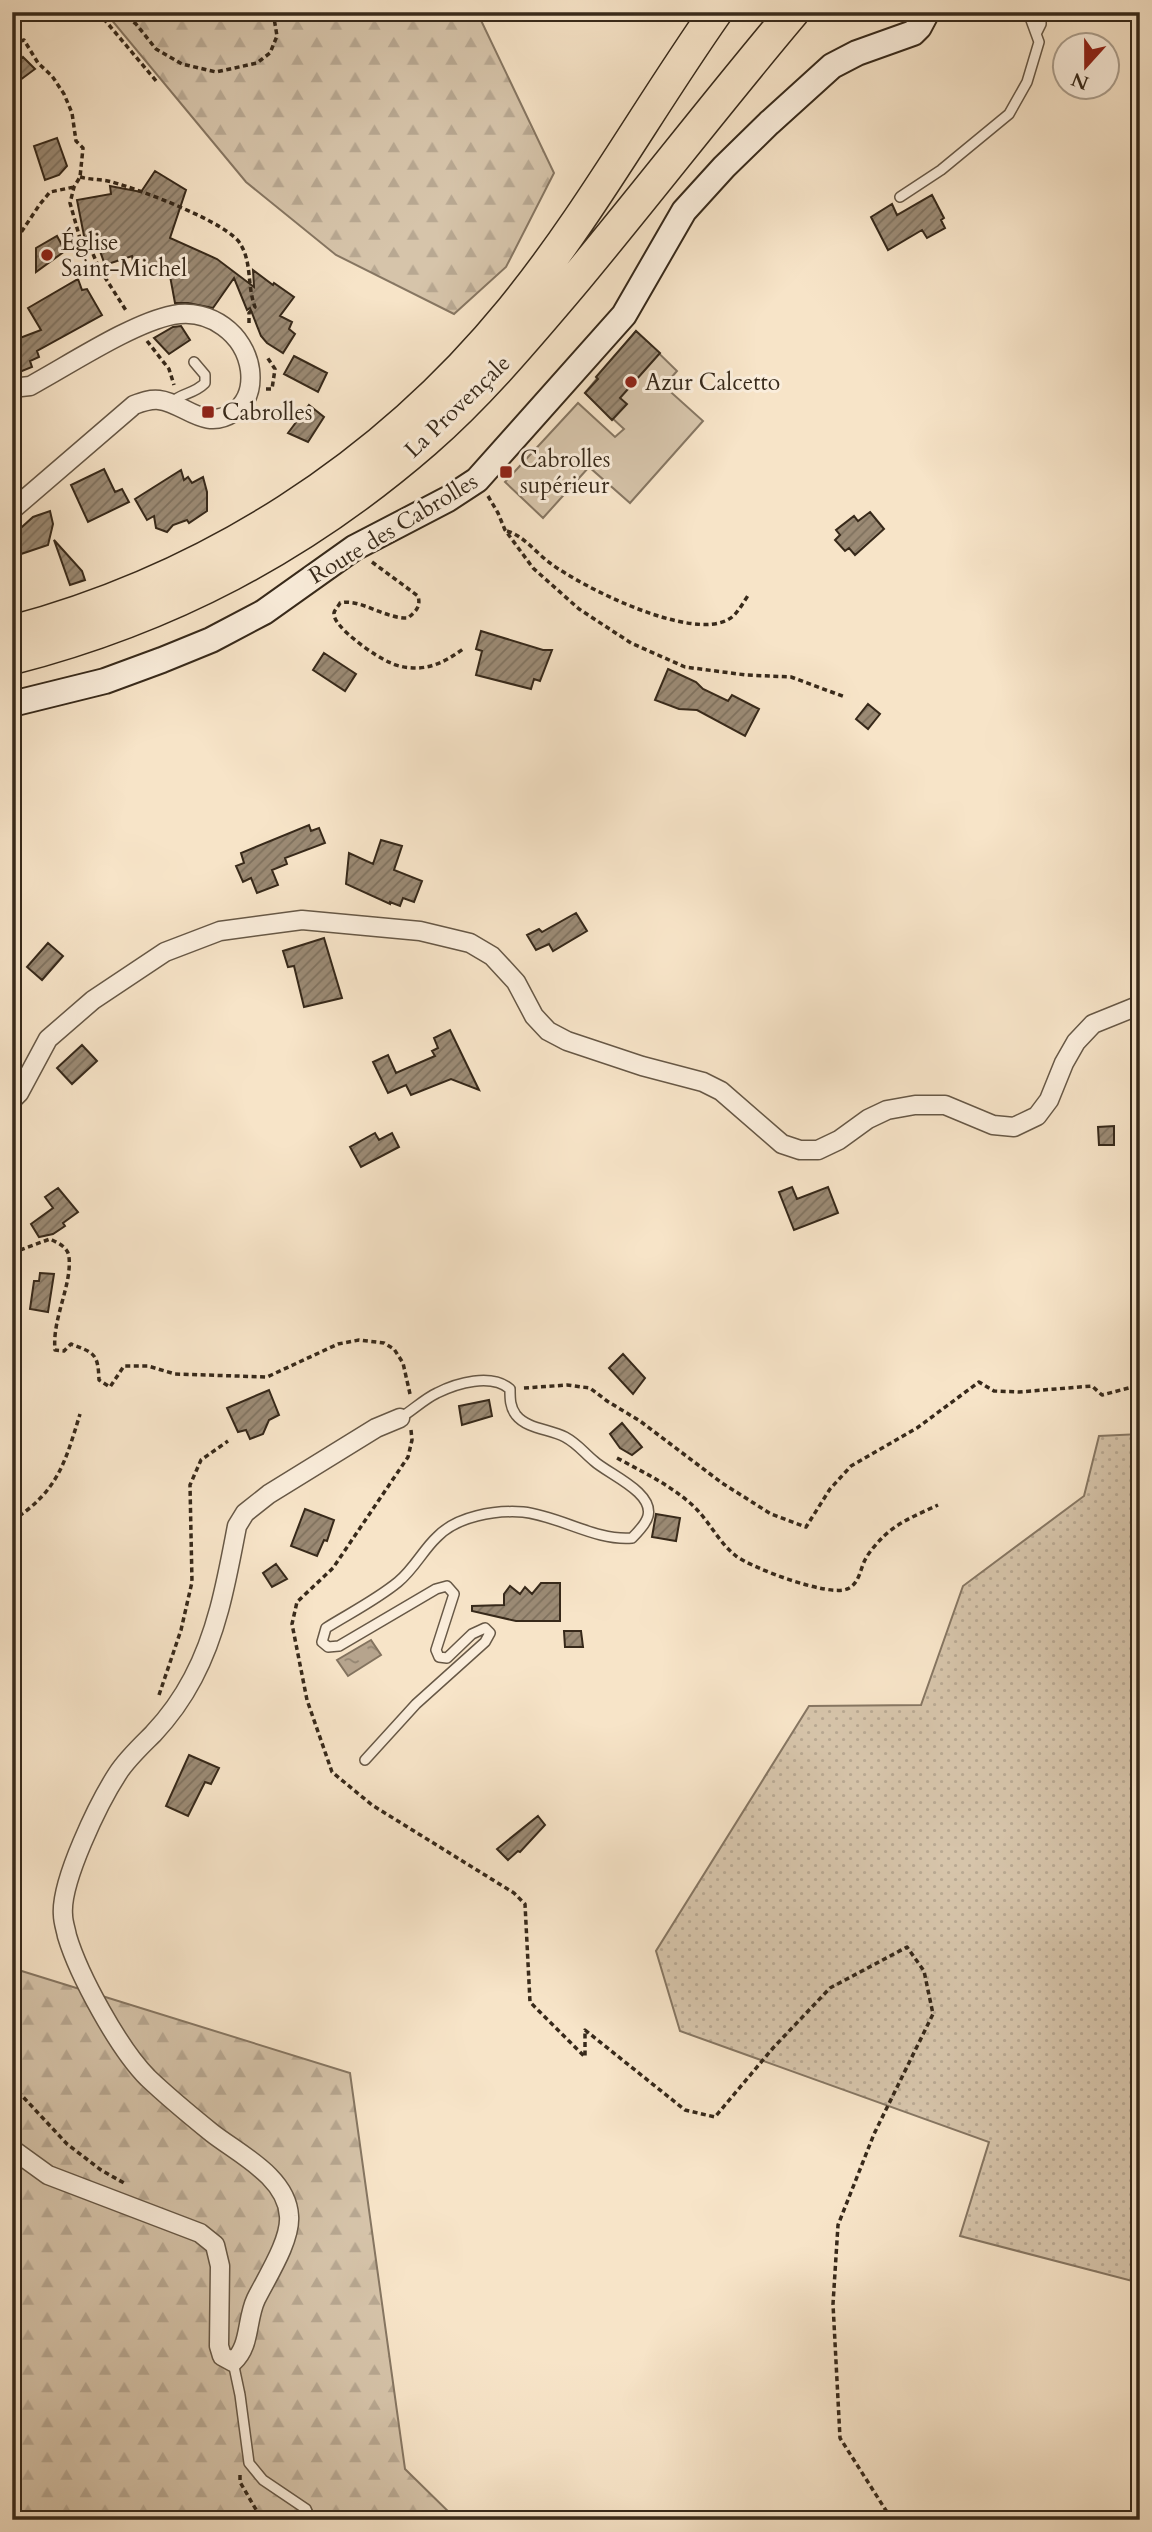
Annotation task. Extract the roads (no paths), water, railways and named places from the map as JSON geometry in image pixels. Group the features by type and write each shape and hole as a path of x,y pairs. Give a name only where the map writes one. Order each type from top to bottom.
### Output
{"highway":[{"name":"La Provençale","path":"12,632 111,601 226,548 311,496 382,442 465,364 527,291 593,198 716,12"},
{"name":"La Provençale","path":"12,659 95,635 188,597 298,537 388,472 426,440 519,345 793,12"}],"street":[{"name":"Route des Cabrolles","path":"12,704 116,677 211,640 264,612 354,548 411,520 477,480 615,326 635,299 679,219 724,167 819,76 856,53 913,33 927,12"},
{"path":"12,388 30,386 136,328 173,315 193,315 222,324 242,345 248,357 251,380 250,392 244,403 233,413 218,419 195,415 174,400 146,400 134,405 12,510"},
{"path":"12,1100 19,1093 47,1039 125,977 165,952 220,931 302,920 421,931 470,943 492,956 516,982 534,1016 548,1031 567,1041 721,1090 782,1144 800,1150 818,1150 887,1110 915,1105 945,1105 993,1125 1014,1127 1037,1116 1049,1100 1070,1052 1093,1024 1140,1004"},
{"path":"12,2149 48,2175 200,2233 215,2245 220,2266 219,2346 222,2356 233,2362 240,2355 252,2307 286,2236 289,2216 285,2199 264,2171 214,2135 146,2077 121,2044 94,1997 68,1938 62,1915 66,1890 99,1808 118,1772 176,1707 194,1676 212,1636 237,1526 245,1513 269,1494 364,1435 407,1414"}],"lane":[{"path":"900,197 941,170 1009,114 1027,82 1039,42 1028,12"},
{"path":"1037,32 1041,24 1041,12"},
{"path":"174,400 197,391 205,383 205,375 194,362"},
{"path":"365,1760 416,1704 485,1642 490,1633 485,1628 472,1634 447,1658 439,1657 436,1650 454,1594 447,1586 436,1589 339,1646 328,1647 322,1642 326,1628 400,1581 438,1536 461,1520 501,1512 522,1512 546,1516 584,1530 622,1539 632,1538 648,1516 648,1506 639,1492 593,1461 582,1448 562,1435 539,1428 518,1417 511,1405 510,1389 504,1384 489,1380 456,1386 435,1394 407,1414"},
{"path":"233,2362 248,2463 263,2480 306,2509 311,2520"}],"water":[{"path":"371,1640 381,1655 348,1676 337,1660"}],"place":[{"name":"Église Saint-Michel","path":"47,255"},
{"name":"Azur Calcetto","path":"631,382"},
{"name":"Cabrolles","path":"208,412"},
{"name":"Cabrolles supérieur","path":"506,472"}]}
